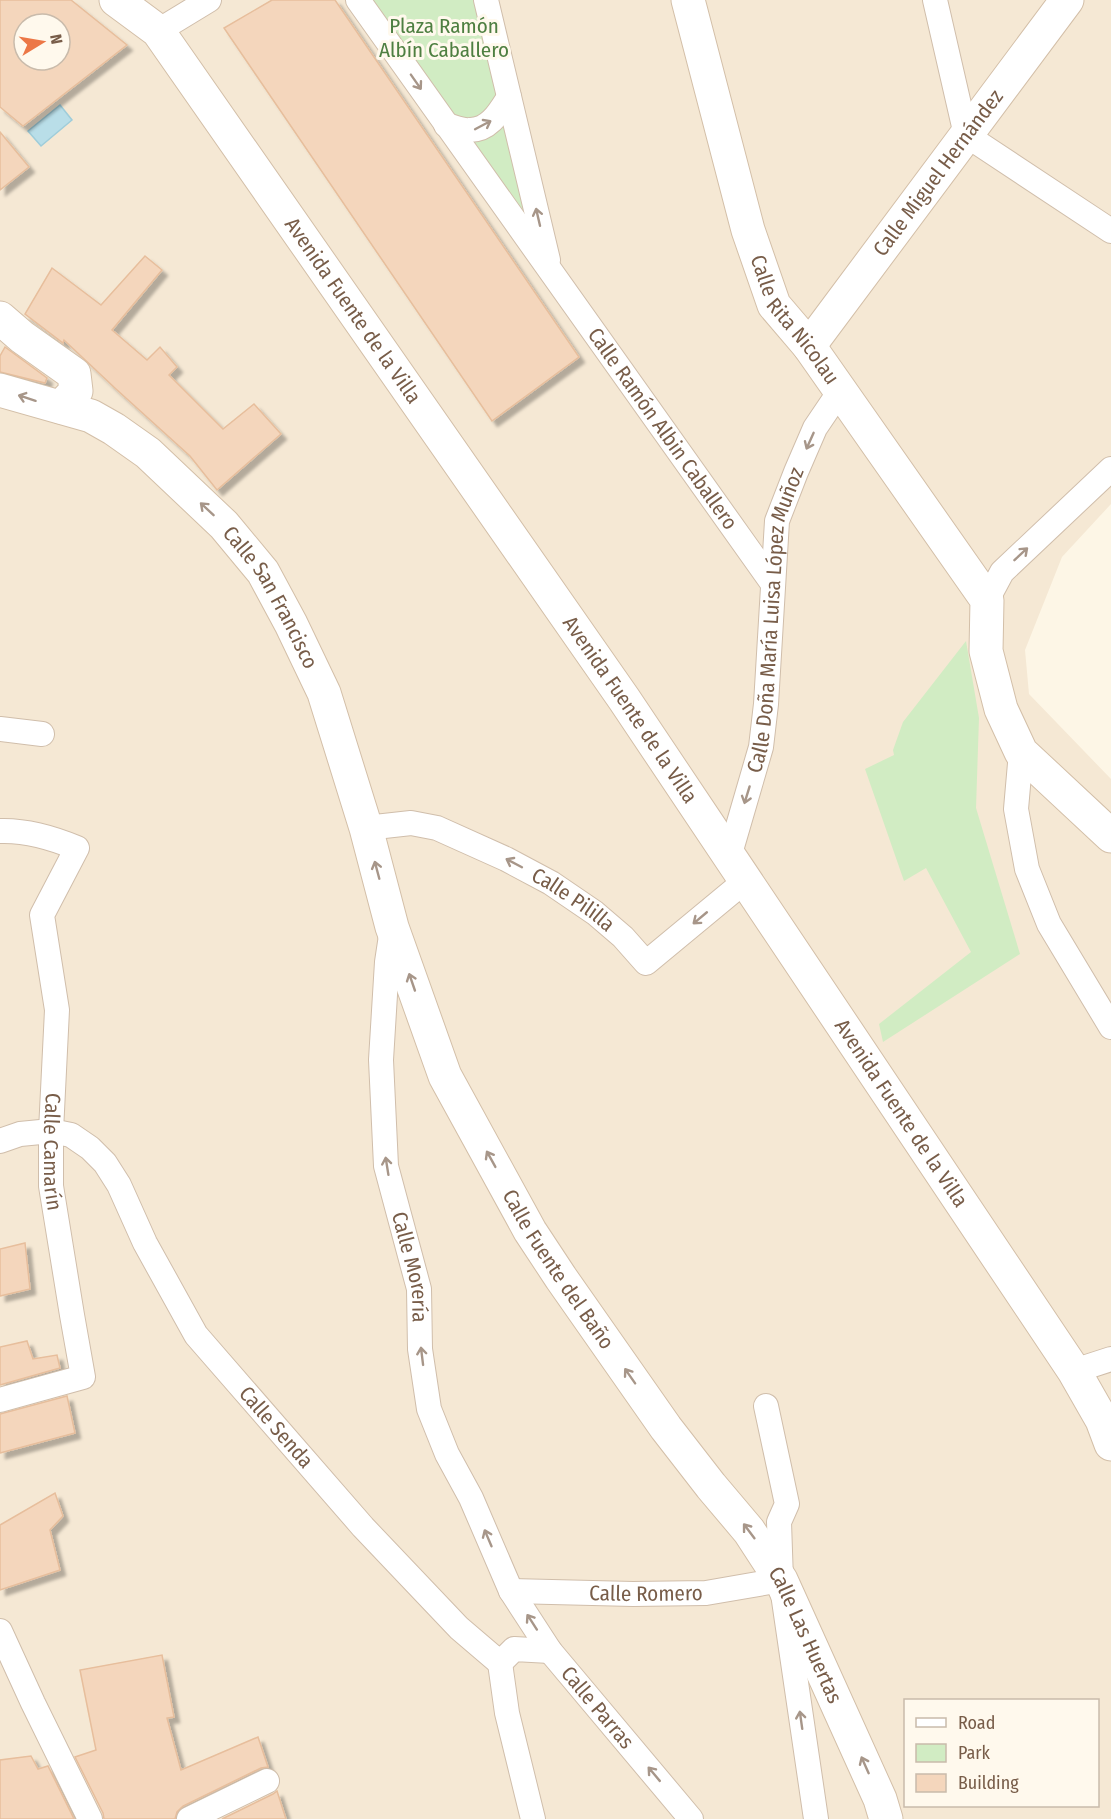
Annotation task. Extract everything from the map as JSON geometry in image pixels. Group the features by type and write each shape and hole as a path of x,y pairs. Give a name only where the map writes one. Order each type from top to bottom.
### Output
{"street":[{"name":"Avenida Fuente de la Villa","path":"116,0 158,31 624,699 1074,1371 1102,1420 1111,1444"},
{"path":"158,31 209,0"},
{"name":"Calle Ramón Albin Caballero","path":"358,0 773,584"},
{"name":"Calle Ramón Albin Caballero","path":"486,0 551,274"},
{"name":"Calle Rita Nicolau","path":"688,0 748,230 774,305 809,346 987,600"},
{"path":"935,0 966,135 1111,231"},
{"name":"Calle Miguel Hernández","path":"809,346 1067,0"},
{"path":"446,125 470,130 484,126 495,118 509,97"},
{"path":"0,318 22,337 74,374 76,391 61,408"},
{"name":"Calle San Francisco","path":"0,390 91,416 148,453 224,525 263,572 324,693 366,828 393,927"},
{"name":"Calle Doña María Luisa López Muñoz","path":"737,869 761,747 766,704 777,521 815,428 840,391"},
{"path":"1111,469 1002,572 987,600 986,651 1001,709 1021,753 1111,836"},
{"path":"0,729 42,734"},
{"path":"1021,753 1016,809 1027,869 1049,924 1111,1027"},
{"name":"Calle Pililla","path":"366,828 411,823 437,828 506,859 551,883 595,913 623,937 646,963 737,869"},
{"name":"Calle Camarín","path":"0,831 15,831 56,839 77,848 42,915 57,1010 51,1131 51,1186 83,1377 0,1400"},
{"name":"Calle Fuente del Baño","path":"393,927 445,1076 530,1231 666,1428 749,1531 781,1580"},
{"name":"Calle Morería","path":"393,927 387,962 381,1060 386,1166 419,1289 420,1349 429,1409 447,1454 471,1498 511,1592"},
{"path":"0,1141 20,1134 51,1131"},
{"name":"Calle Senda","path":"51,1131 71,1136 90,1148 105,1163 145,1243 196,1335 363,1527 459,1628 500,1663"},
{"path":"1074,1371 1111,1359"},
{"name":"Calle Las Huertas","path":"766,1406 787,1504 779,1522 781,1580 880,1799 886,1819"},
{"path":"781,1580 816,1819"},
{"name":"Calle Romero","path":"511,1592 706,1593 781,1580"},
{"name":"Calle Parras","path":"511,1592 550,1651 691,1819"},
{"path":"0,1631 90,1819"},
{"path":"533,1819 507,1713 500,1663 514,1649 550,1651"},
{"path":"189,1819 267,1781"}],"shaded area":[{"path":"0,0 1111,0 1111,504 1062,557 1025,650 1029,694 1111,779 1111,1819 0,1819"}],"green space":[{"name":"Plaza Ramón Albín Caballero","path":"372,0 474,0 532,223 527,226"},
{"path":"966,641 979,718 976,808 1020,954 883,1042 879,1024 971,952 926,868 904,881 865,769 894,755 893,750 903,722"}],"water":[{"path":"60,105 72,120 41,146 28,131"}],"building":[{"path":"0,0 71,0 127,45 23,126 0,107"},
{"path":"272,0 335,0 579,357 492,421 224,28"},
{"path":"0,132 29,167 0,190"},
{"path":"145,256 162,270 112,330 147,360 160,347 177,367 169,375 223,429 254,404 281,434 217,490 190,456 64,340 63,343 25,314 52,268 101,305"},
{"path":"5,347 47,378 45,383 0,372 0,356"},
{"path":"25,1243 30,1289 0,1296 0,1249"},
{"path":"27,1341 33,1359 57,1355 60,1368 0,1385 0,1347"},
{"path":"67,1396 75,1433 0,1453 0,1414"},
{"path":"55,1493 63,1516 50,1530 60,1570 0,1590 0,1525"},
{"path":"162,1655 174,1717 167,1718 181,1770 258,1737 268,1767 261,1768 183,1806 177,1812 175,1819 104,1819 75,1757 96,1750 80,1670"},
{"path":"31,1756 38,1769 48,1766 74,1819 0,1819 0,1760"},
{"path":"277,1791 286,1819 222,1819 273,1794"}]}
